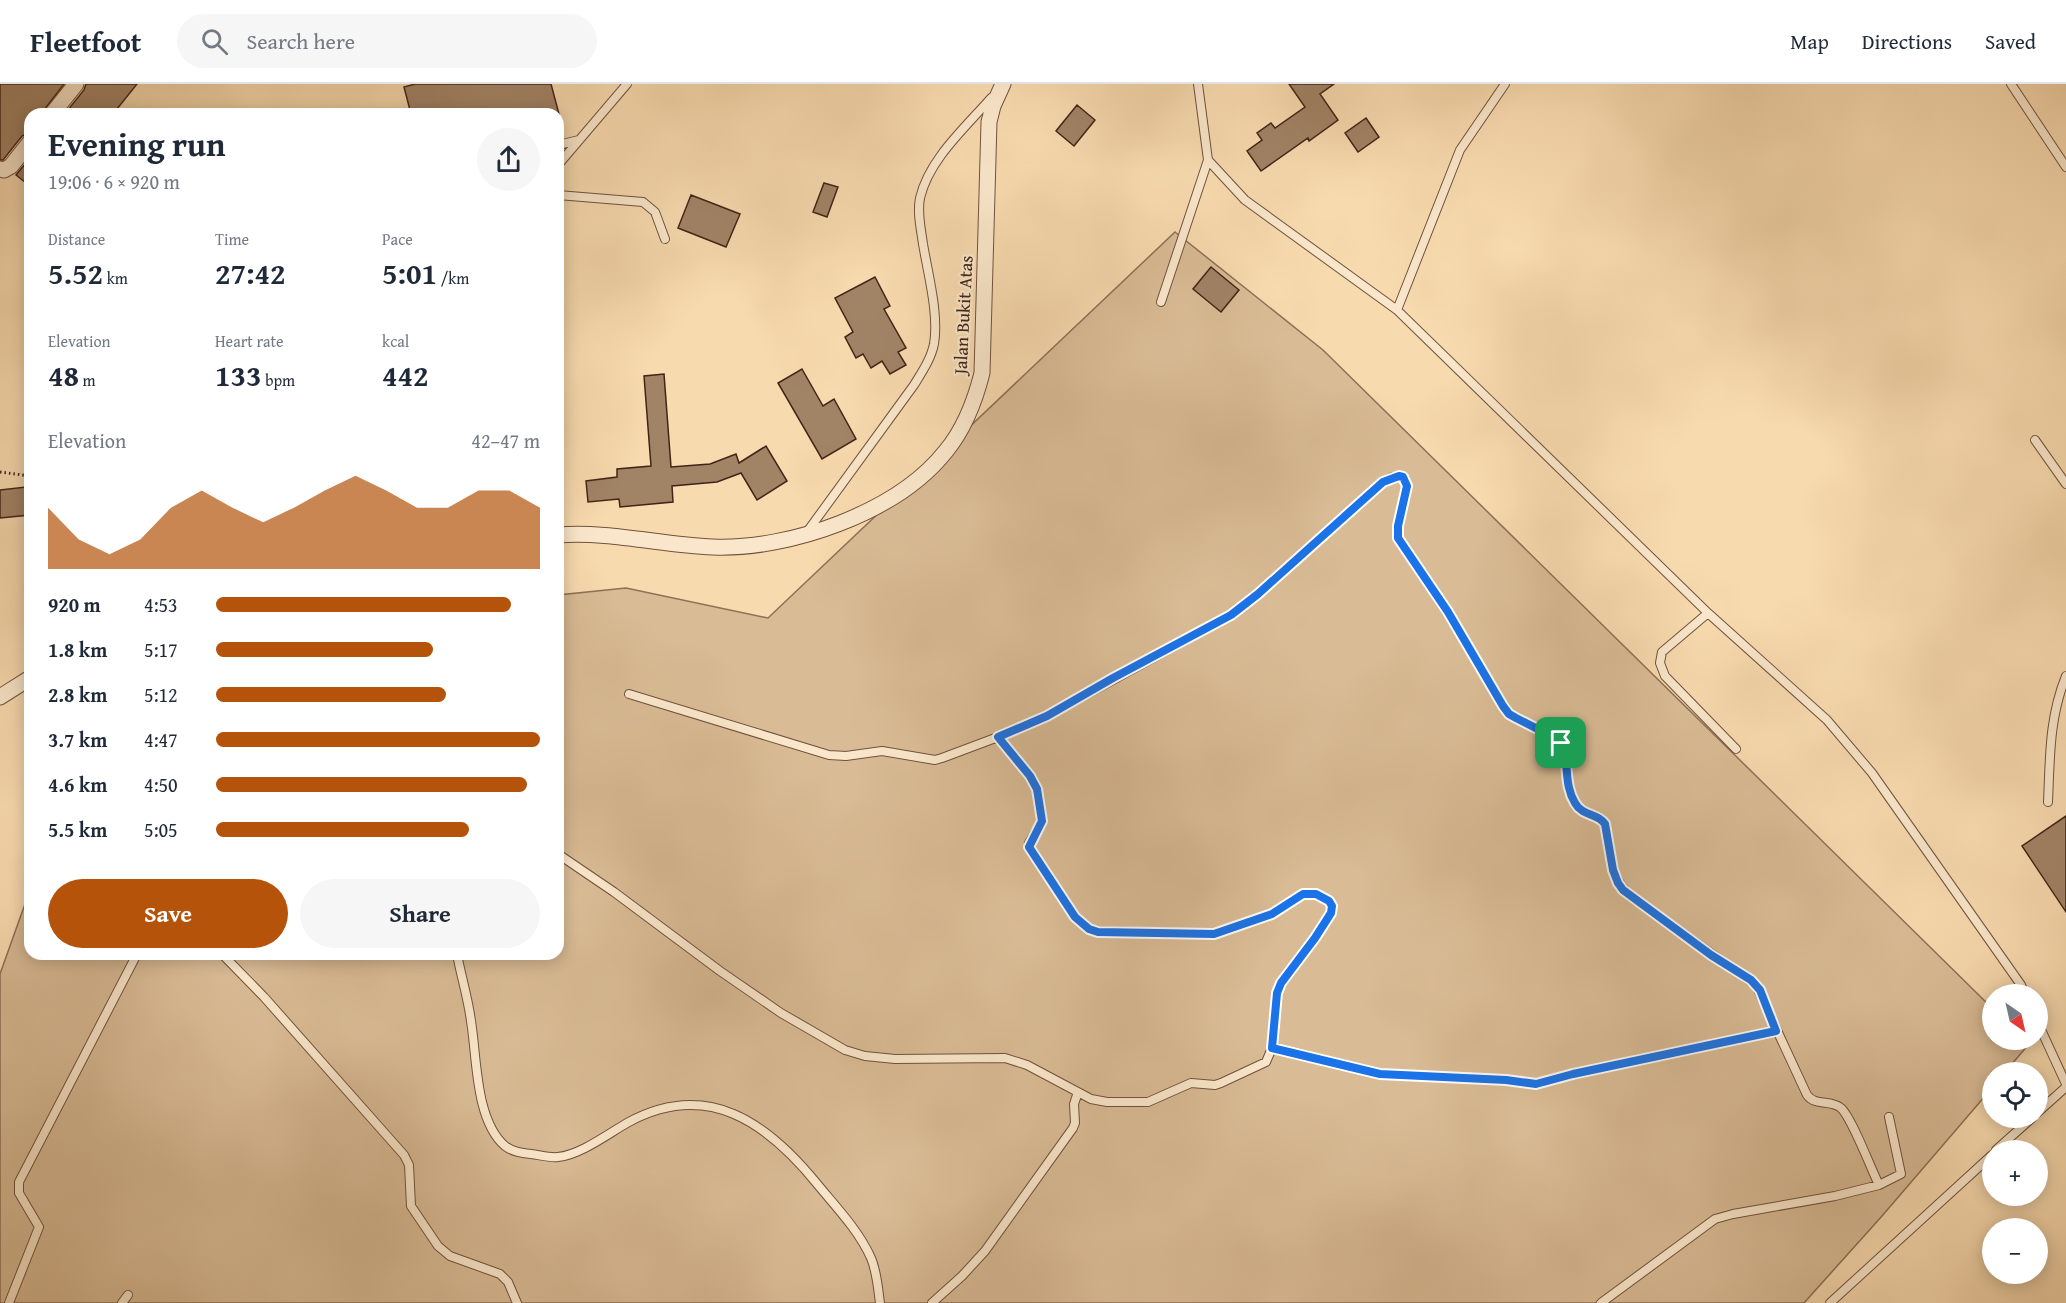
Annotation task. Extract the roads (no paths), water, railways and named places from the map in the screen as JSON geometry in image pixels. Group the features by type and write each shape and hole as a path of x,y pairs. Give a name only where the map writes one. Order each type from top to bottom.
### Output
{"street":[{"path":"57,108 76,84"},
{"name":"Jalan Bukit Atas","path":"564,536 611,536 711,547 764,545 804,537 873,508 917,480 934,466 958,435 977,393 984,354 989,122 1003,85"},
{"path":"0,169 4,170 11,166 24,150"},
{"path":"0,697 24,682"}],"lane":[{"path":"612,84 619,93"},
{"path":"564,158 627,84"},
{"path":"1161,302 1208,160 1198,84"},
{"path":"1396,310 1460,150 1505,84"},
{"path":"2011,84 2066,167"},
{"path":"804,537 927,364 934,344 935,321 920,219 920,200 931,173 943,154 1003,85"},
{"path":"564,144 579,140"},
{"path":"1208,160 1245,200 1396,310 1708,613 1827,720 1879,783 2019,984"},
{"path":"564,195 643,202 655,212 665,238"},
{"path":"2035,440 2066,484"},
{"path":"629,694 830,755 846,756 882,751 934,760 1047,716 1231,615 1258,594 1383,482 1399,476 1403,477 1407,486 1397,532 1401,545 1448,612 1509,714 1555,738 1565,749 1569,789 1575,804 1584,813 1599,818 1605,824 1613,870 1618,883 1631,897 1711,955 1751,980 1760,990 1776,1031 1810,1099 1819,1103 1836,1105 1845,1113 1879,1185"},
{"path":"1708,613 1662,652 1660,663 1665,676 1736,749"},
{"path":"2048,802 2056,700 2066,676"},
{"path":"564,858 781,1013 845,1050 865,1056 895,1059 1005,1058 1027,1065 1099,1101 1148,1102 1191,1083 1215,1085 1262,1065 1269,1058 1272,1048 1277,993 1281,983 1331,913 1332,906 1329,901 1316,894 1303,894 1272,914 1214,934 1098,932 1089,929 1075,917 1029,847 1042,821 1037,789 1030,776 998,737"},
{"path":"9,1303 39,1227 19,1193 19,1182 134,960"},
{"path":"228,960 264,997 404,1155 409,1165 411,1206 438,1246 450,1256 505,1277 517,1303"},
{"path":"458,960 471,1016 483,1103 489,1120 503,1144 517,1152 559,1157 579,1150 639,1116 656,1110 688,1104 705,1104 723,1109 757,1127 782,1148 813,1179 846,1219 871,1258 880,1303"},
{"path":"1272,1048 1380,1074 1506,1080 1536,1084 1776,1031"},
{"path":"2048,1046 2066,1086 2048,1103"},
{"path":"932,1303 985,1251 1073,1128 1074,1104 1078,1092"},
{"path":"1601,1303 1715,1219 1835,1196 1879,1185 1901,1173 1888,1117"},
{"path":"2007,1140 2021,1128"},
{"path":"1832,1302 1982,1164"},
{"path":"122,1303 129,1295"}]}
